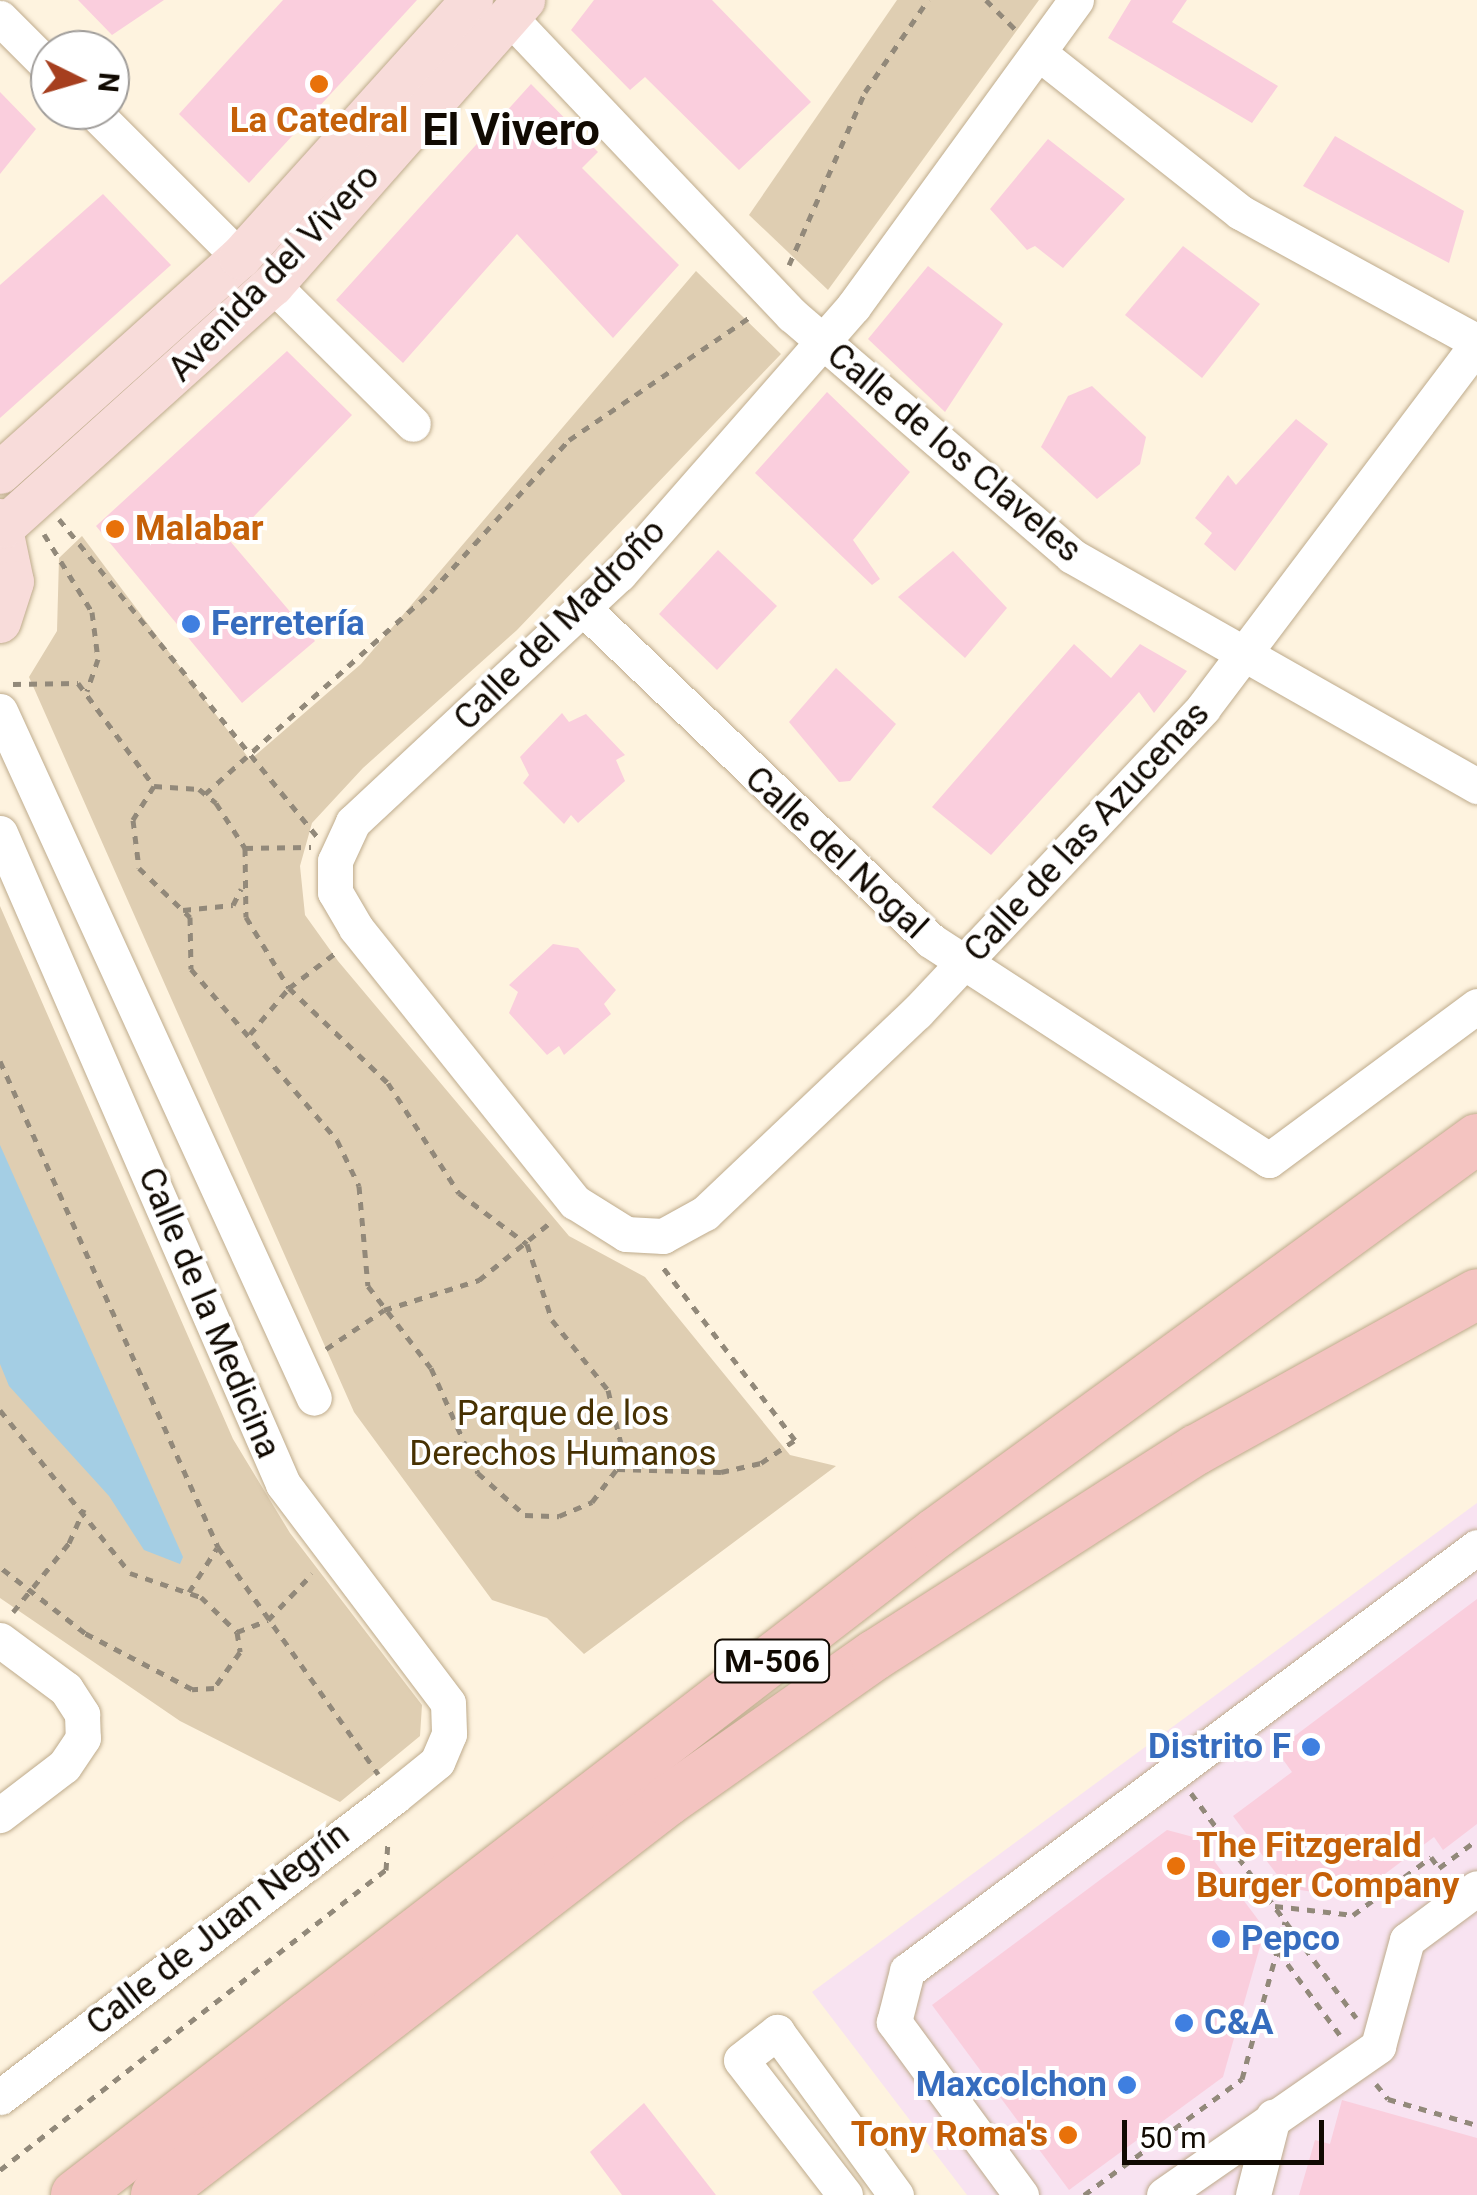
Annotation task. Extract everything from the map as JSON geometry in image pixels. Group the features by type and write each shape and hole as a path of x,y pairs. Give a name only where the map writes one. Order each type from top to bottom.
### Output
{"highway":[{"name":"M-506","path":"76,2195 936,1533 1477,1139"},
{"name":"M-506","path":"156,2195 668,1800 875,1655 1196,1450 1477,1294"},
{"path":"195,2195 322,2068"}],"main road":[{"name":"Avenida del Vivero","path":"256,272 472,0"},
{"name":"Avenida del Vivero","path":"13,505 256,272 518,10"},
{"path":"0,622 13,582 13,505"}],"street":[{"name":"Calle del Madroño","path":"339,852 353,822 584,608 822,342 1040,54 1076,0"},
{"name":"Calle de los Claveles","path":"518,10 771,295 1072,556 1244,659 1477,786"},
{"path":"0,18 30,48"},
{"path":"1040,54 1240,212 1477,344"},
{"path":"112,130 413,424"},
{"name":"Calle de las Azucenas","path":"632,1234 663,1236 705,1213 962,966 1244,659 1477,344"},
{"name":"Calle del Nogal","path":"584,608 791,816 962,966 1258,1153"},
{"name":"Calle de la Medicina","path":"0,711 294,1369 314,1398"},
{"name":"Calle de la Medicina","path":"0,833 283,1484 330,1556 448,1703 436,1762"},
{"path":"339,852 334,892 361,935 574,1202 632,1234"},
{"path":"1258,1153 1477,978"},
{"path":"1258,1153 1477,1006"},
{"path":"1021,2195 894,2022 907,1971 1477,1547"},
{"path":"0,1640 82,1714 82,1738 64,1766 0,1815"},
{"name":"Calle de Juan Negrín","path":"0,2097 436,1762"},
{"path":"1164,2195 1378,2047 1408,1940 1477,1888"},
{"path":"846,2195 741,2060 777,2032 896,2195"},
{"path":"1252,2195 1273,2116"}],"path":[{"path":"205,794 244,755 431,592 569,440 771,295 865,92 928,0"},
{"path":"986,0 1040,54"},
{"path":"13,505 74,570 92,612 98,659 87,691"},
{"path":"13,505 244,755 298,822 339,852"},
{"path":"0,686 49,678 87,691 154,786 205,794 245,848 246,918 289,988 388,1083 459,1193 527,1244 552,1320 608,1390 623,1452 617,1469 592,1502 559,1516 525,1516 502,1500 478,1473 431,1368 368,1286 359,1186 337,1140 191,969 183,910 139,868 131,843 154,786"},
{"path":"245,848 286,842 339,852"},
{"path":"183,910 233,904 243,887"},
{"path":"250,1034 289,988 361,935"},
{"path":"0,1061 218,1547 382,1804 392,1852 386,1870 0,2170"},
{"path":"294,1369 384,1310 479,1280 574,1202"},
{"path":"617,1469 721,1472 761,1463 795,1440 632,1234"},
{"path":"0,1410 84,1508 130,1573 189,1592 238,1632"},
{"path":"0,1626 32,1592 84,1508"},
{"path":"189,1592 218,1547"},
{"path":"238,1632 268,1620 330,1556"},
{"path":"0,1567 86,1633 192,1689 228,1675 238,1632"},
{"path":"1174,1770 1378,2047"},
{"path":"1274,1906 1353,1915 1431,1857 1440,1868 1477,1840"},
{"path":"1084,2195 1242,2079 1286,1922"}],"shaded area":[{"name":"Distrito F","path":"1477,1503 1477,2195 967,2195 812,1992"}],"green space":[{"path":"897,0 1039,0 828,290 749,215"},
{"name":"Parque de los Derechos Humanos","path":"696,271 781,354 517,630 363,768 312,823 300,866 305,915 338,961 569,1236 645,1277 790,1455 836,1466 584,1654 547,1618 492,1600 354,1412 29,677 57,631 59,558 82,536 250,760 361,664"},
{"path":"0,906 233,1439 290,1533 422,1705 420,1736 340,1802 180,1721 0,1598"}],"water":[{"path":"0,1145 183,1557 180,1564 144,1550 109,1496 9,1386 0,1364"}],"building":[{"path":"78,0 164,0 119,30 107,30"},
{"path":"283,0 417,0 249,183 179,114"},
{"path":"594,0 712,0 811,102 739,170 645,77 630,90 571,30"},
{"path":"1131,0 1187,0 1172,22 1278,86 1252,123 1108,38"},
{"path":"531,84 598,152 582,168 679,265 613,338 517,234 403,363 336,300"},
{"path":"0,92 30,123 30,130 35,130 0,174"},
{"path":"1335,136 1464,211 1449,263 1303,186"},
{"path":"1048,139 1125,199 1063,268 1035,246 1027,250 990,209"},
{"path":"103,194 171,265 0,418 0,285"},
{"path":"1183,246 1260,304 1202,378 1125,315"},
{"path":"928,266 1003,324 945,412 868,339"},
{"path":"287,351 352,415 230,541 315,641 242,703 96,526"},
{"path":"1092,386 1146,437 1140,464 1097,499 1041,447 1068,396"},
{"path":"827,392 910,472 853,540 880,579 872,585 755,473"},
{"path":"1296,419 1328,444 1235,571 1204,544 1212,533 1195,518 1228,475 1236,485"},
{"path":"718,550 777,606 717,670 659,614"},
{"path":"953,551 1007,608 965,658 898,597"},
{"path":"1074,644 1111,678 1140,644 1187,671 1154,713 1139,692 991,855 932,807"},
{"path":"836,668 896,724 850,781 839,782 789,722"},
{"path":"562,713 569,722 586,714 625,755 616,760 625,781 578,823 571,815 564,824 523,783 529,775 520,757"},
{"path":"553,944 578,948 616,990 604,1004 611,1014 564,1055 559,1046 547,1055 509,1013 518,992 509,985"},
{"path":"1477,1599 1477,1824 1443,1850 1434,1837 1353,1898 1287,1888 1233,1816 1292,1772 1276,1750"},
{"path":"1167,1830 1197,1838 1265,1929 1223,2077 1069,2190 932,2005"},
{"path":"1342,2100 1477,2138 1477,2195 1299,2195 1315,2140 1330,2144"},
{"path":"644,2103 716,2195 622,2195 590,2152"}],"place":[{"name":"La Catedral","path":"319,84"},
{"name":"Malabar","path":"115,529"},
{"name":"Ferretería","path":"191,624"},
{"name":"Distrito F","path":"1311,1747"},
{"name":"The Fitzgerald Burger Company","path":"1176,1866"},
{"name":"Pepco","path":"1221,1939"},
{"name":"C&A","path":"1184,2023"},
{"name":"Maxcolchon","path":"1127,2085"},
{"name":"Tony Roma's","path":"1068,2135"}],"district":[{"name":"El Vivero","path":"511,130"}]}
